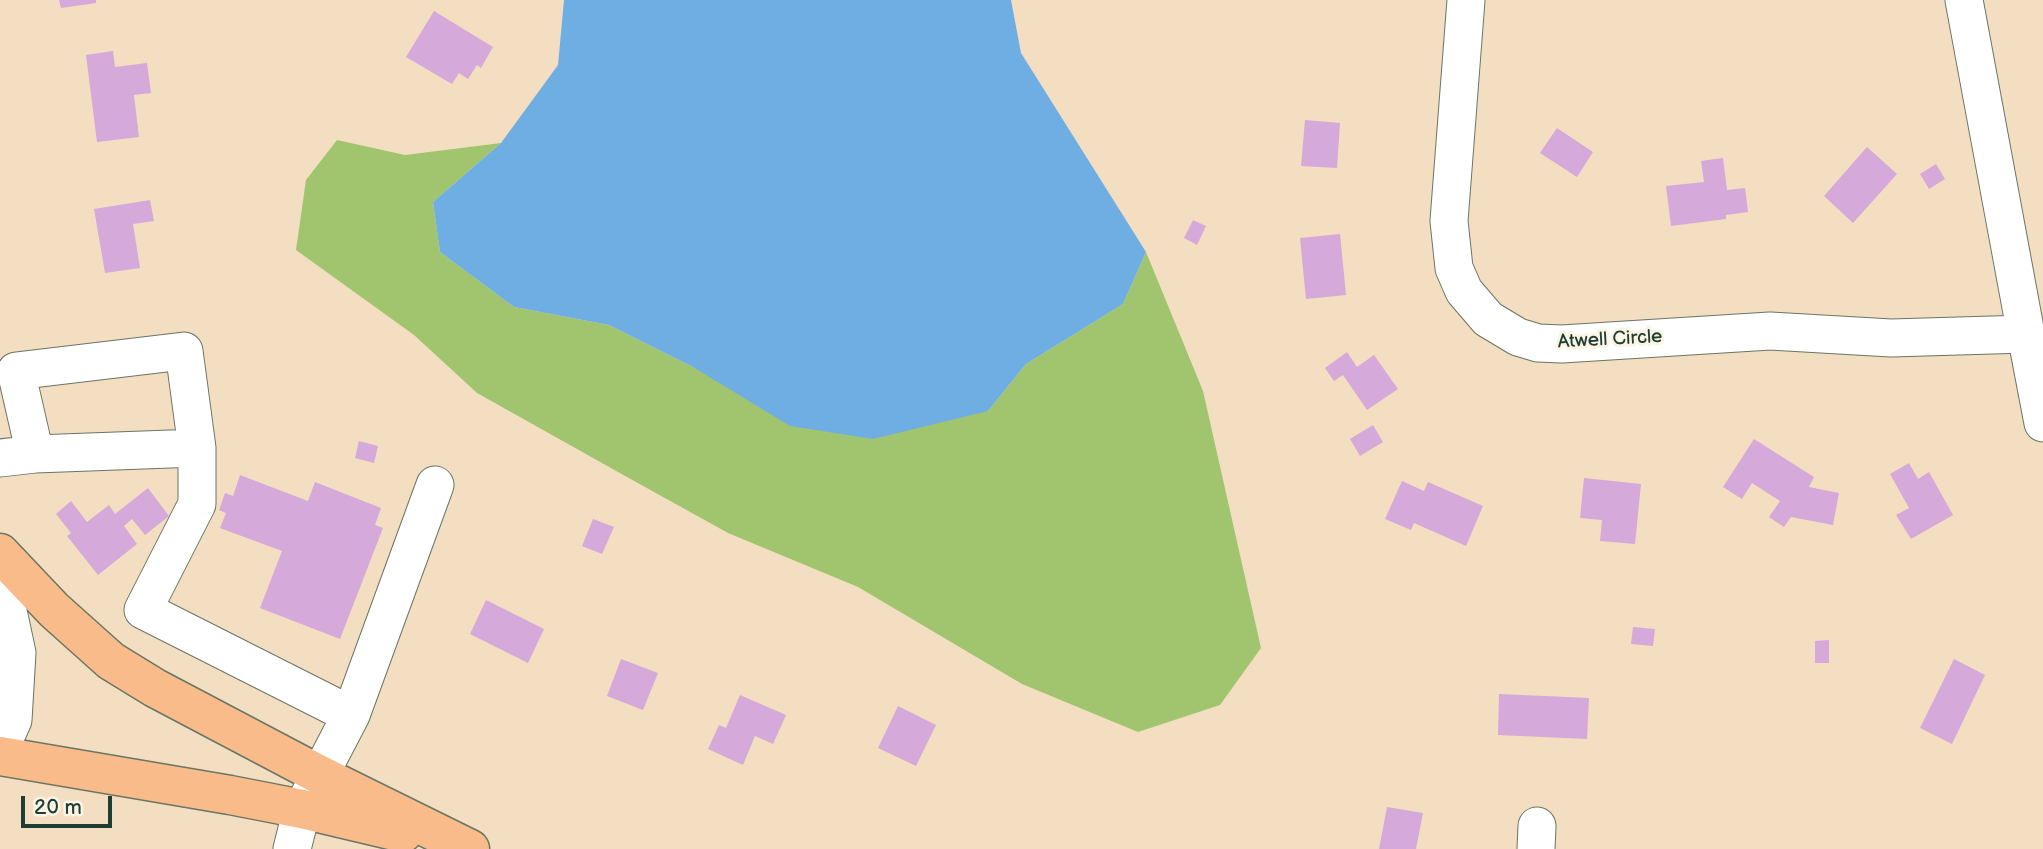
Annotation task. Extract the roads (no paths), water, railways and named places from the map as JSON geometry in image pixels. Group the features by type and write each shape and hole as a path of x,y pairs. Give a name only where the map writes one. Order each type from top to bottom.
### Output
{"main road":[{"path":"0,553 54,610 111,661 155,688 320,775 470,849"},
{"path":"0,756 302,809 470,849"}],"street":[{"name":"Atwell Circle","path":"1466,0 1452,160 1450,233 1454,268 1464,291 1488,319 1503,329 1538,343 1562,344 1770,331 1891,338 2026,334"},
{"path":"1965,0 2043,422"},
{"path":"197,448 17,456 16,371 184,351 197,448 197,504 143,610 351,715"},
{"path":"292,849 302,809 351,715 435,485"},
{"path":"0,553 5,597 17,653 13,720 0,749"}],"water":[{"path":"564,0 1011,0 1021,53 1146,252 1123,304 1026,364 988,411 873,439 790,426 693,367 609,325 514,307 440,252 433,202 501,143 558,65"}]}
